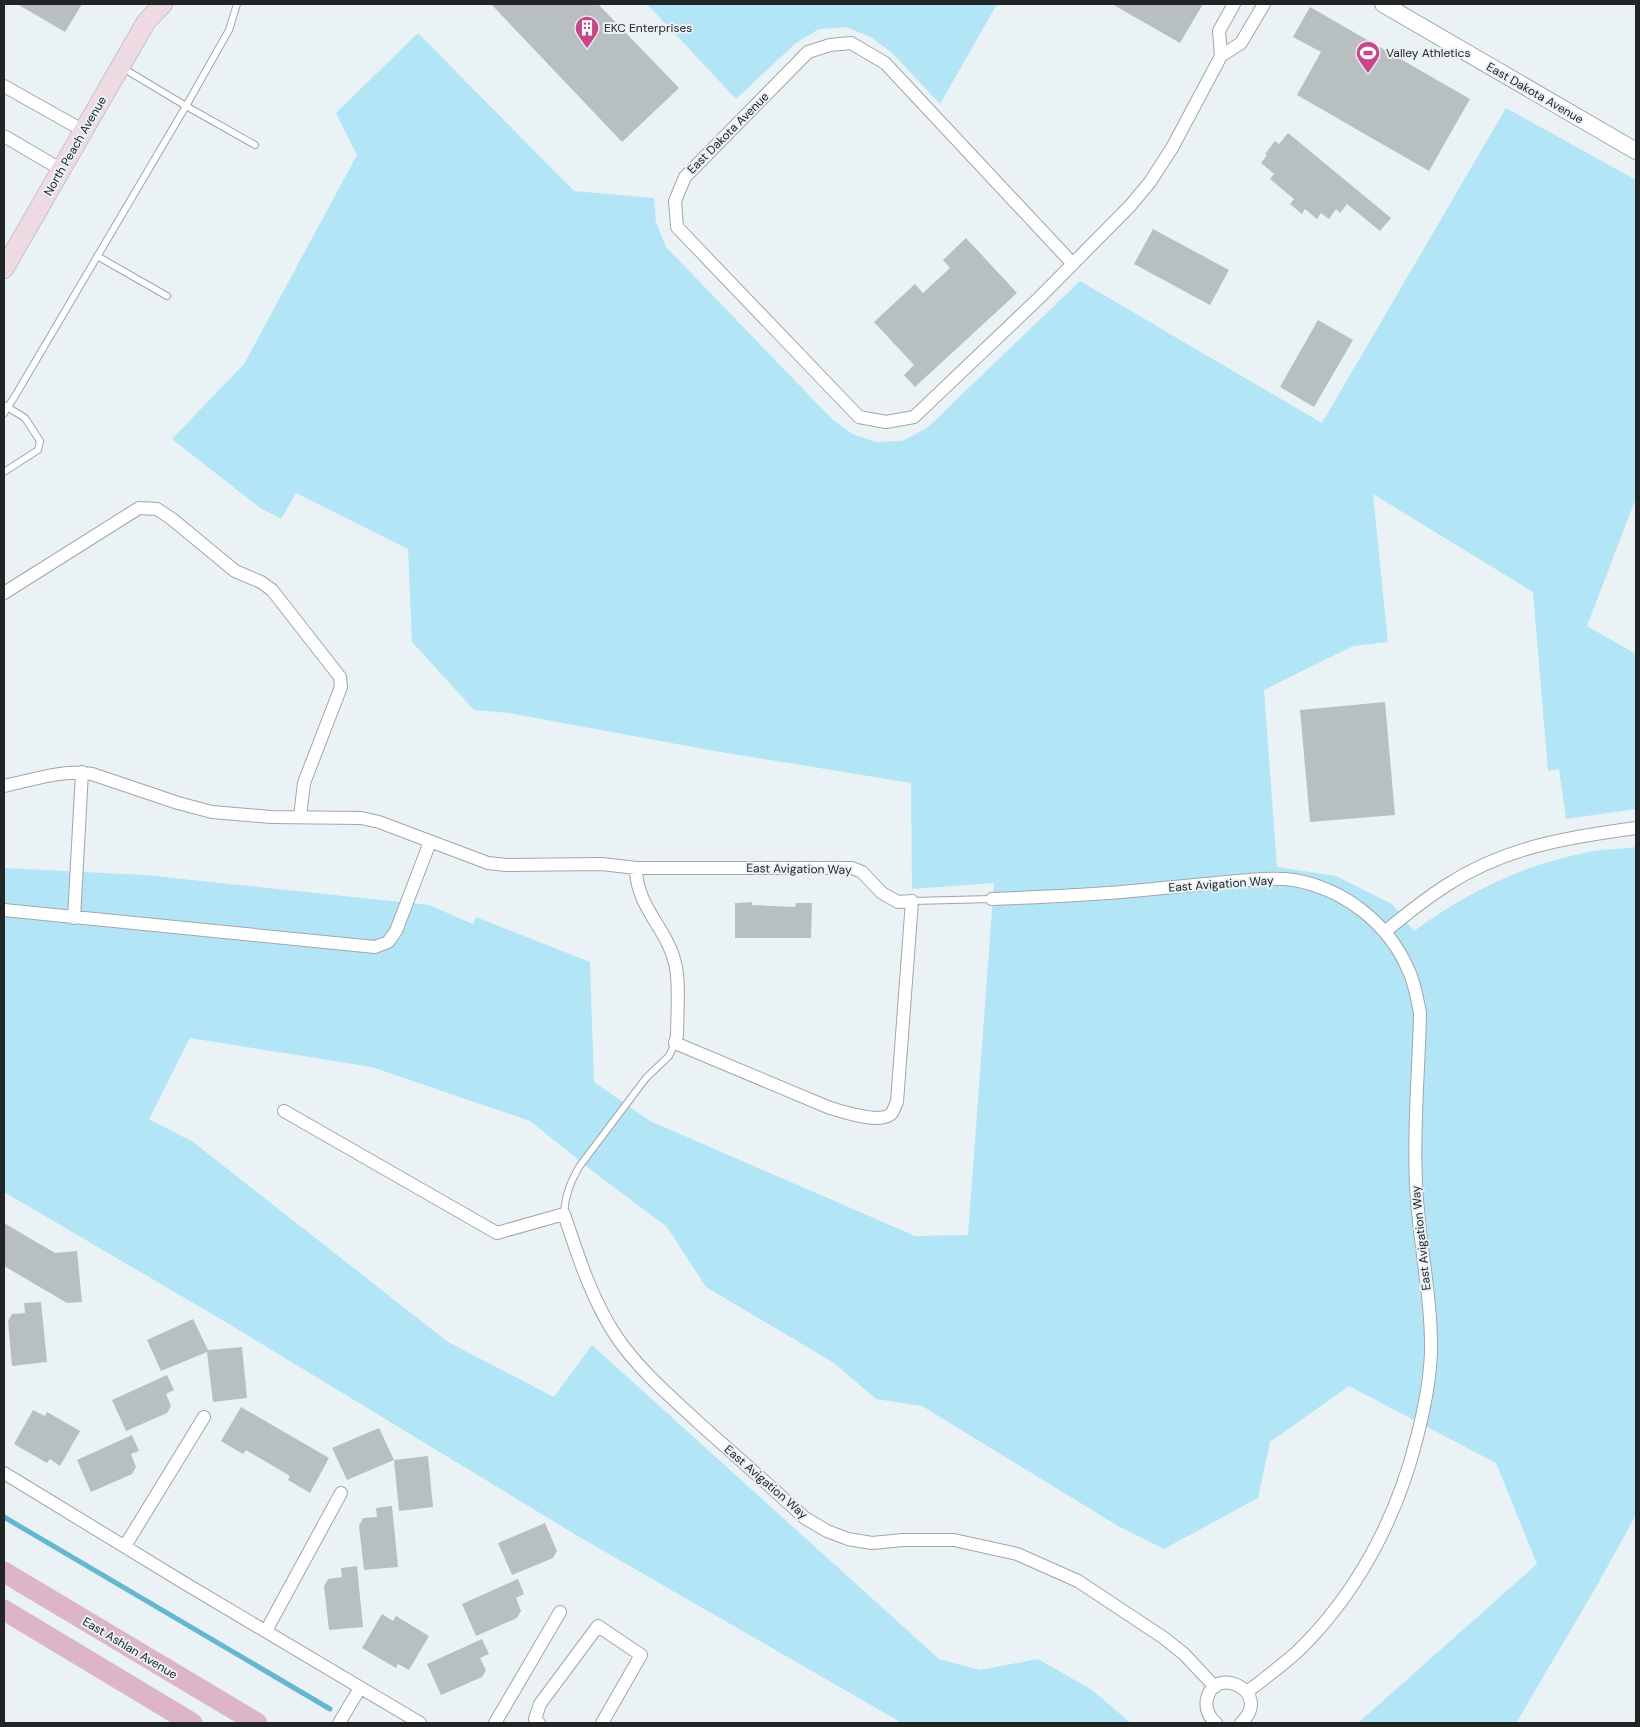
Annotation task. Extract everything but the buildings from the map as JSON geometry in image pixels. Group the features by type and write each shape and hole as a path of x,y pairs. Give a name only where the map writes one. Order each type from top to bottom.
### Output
{"main road":[{"name":"North Peach Avenue","path":"4,269 84,132 149,13 163,4"},
{"name":"East Ashlan Avenue","path":"4,1572 257,1723"},
{"path":"4,1610 192,1723"}],"street":[{"name":"East Dakota Avenue","path":"1073,264 885,63 851,43 830,45 808,52 684,177 675,201 677,227 859,417 886,422 914,418 1073,264 1130,206 1150,182 1172,148 1220,56 1219,30 1234,4"},
{"path":"1220,56 1241,43 1264,4"},
{"name":"East Dakota Avenue","path":"1383,4 1636,151"},
{"path":"4,86 84,132"},
{"path":"4,136 62,170"},
{"path":"4,593 139,508 157,509 172,519 235,571 261,582 272,590 340,677 341,687 304,782 300,817"},
{"path":"4,786 68,772 82,772 74,918"},
{"name":"East Avigation Way","path":"82,772 212,812 271,817 361,818 379,822 488,863 506,865 602,864 636,868 852,868 862,872 882,893 898,902 912,901"},
{"path":"1386,931 1448,884 1519,851 1577,836 1636,828"},
{"path":"4,910 375,947 388,942 396,931 430,842"},
{"path":"636,868 636,882 639,893 671,950 676,964 677,1036 675,1043 830,1108 851,1114 882,1118 892,1113 896,1102 912,901"},
{"name":"East Avigation Way","path":"992,899 1092,895 1264,879 1293,880 1320,886 1343,897 1367,914 1386,931 1408,969 1416,989 1420,1013 1416,1182 1431,1353 1425,1407 1410,1465 1398,1499 1376,1547 1361,1573 1321,1626 1297,1652 1247,1692"},
{"path":"284,1111 497,1233 564,1214"},
{"name":"East Avigation Way","path":"564,1214 596,1301 616,1336 638,1364 661,1388 805,1518 826,1531 848,1539 872,1543 904,1540 954,1540 1017,1554 1078,1581 1164,1638 1184,1654 1215,1687"},
{"path":"125,1546 204,1417"},
{"path":"4,1473 420,1723"},
{"path":"266,1631 341,1492"},
{"path":"495,1723 560,1612"},
{"path":"539,1723 535,1720 540,1704 598,1626 641,1655 602,1723"},
{"path":"1216,1723 1206,1708 1208,1696 1215,1687 1221,1684 1235,1684 1247,1692 1251,1706 1249,1713 1241,1723"},
{"path":"339,1723 360,1688"}],"lane":[{"path":"4,472 38,450 40,441 25,418 5,408 186,106 229,30 237,4"},
{"path":"120,66 255,145"},
{"path":"97,256 168,296"},
{"name":"East Avigation Way","path":"912,901 992,899"},
{"name":"East Avigation Way","path":"564,1214 565,1200 570,1183 579,1167 646,1078 669,1056 675,1043"}],"shaded area":[{"path":"647,4 997,4 940,104 892,53 871,37 846,27 819,29 796,43 736,99"},
{"path":"418,33 574,191 654,198 656,222 666,247 832,419 852,434 876,442 902,441 927,428 1080,281 1322,423 1506,108 1636,180 1636,498 1587,626 1636,654 1636,809 1566,819 1559,769 1548,771 1533,592 1373,494 1388,642 1353,646 1264,690 1277,867 1336,876 1392,904 1414,931 1477,891 1522,871 1569,856 1594,851 1636,847 1636,1515 1516,1723 1358,1723 1537,1564 1496,1463 1349,1386 1270,1442 1258,1498 1164,1549 1118,1526 922,1406 876,1399 834,1363 706,1287 667,1227 530,1121 372,1067 190,1038 149,1119 193,1142 448,1342 554,1397 592,1345 939,1659 980,1670 1038,1659 1092,1690 1131,1723 902,1723 576,1535 229,1324 4,1192 4,868 145,875 429,905 473,924 476,917 590,962 594,1082 650,1121 915,1236 968,1235 994,883 912,889 911,783 709,750 509,713 474,710 412,642 408,549 296,493 281,519 260,508 172,439 244,364 357,155 336,113"}],"waterway":[{"path":"4,1517 330,1709"}],"place":[{"name":"EKC Enterprises","path":"587,49"},
{"name":"Valley Athletics","path":"1368,74"}]}
